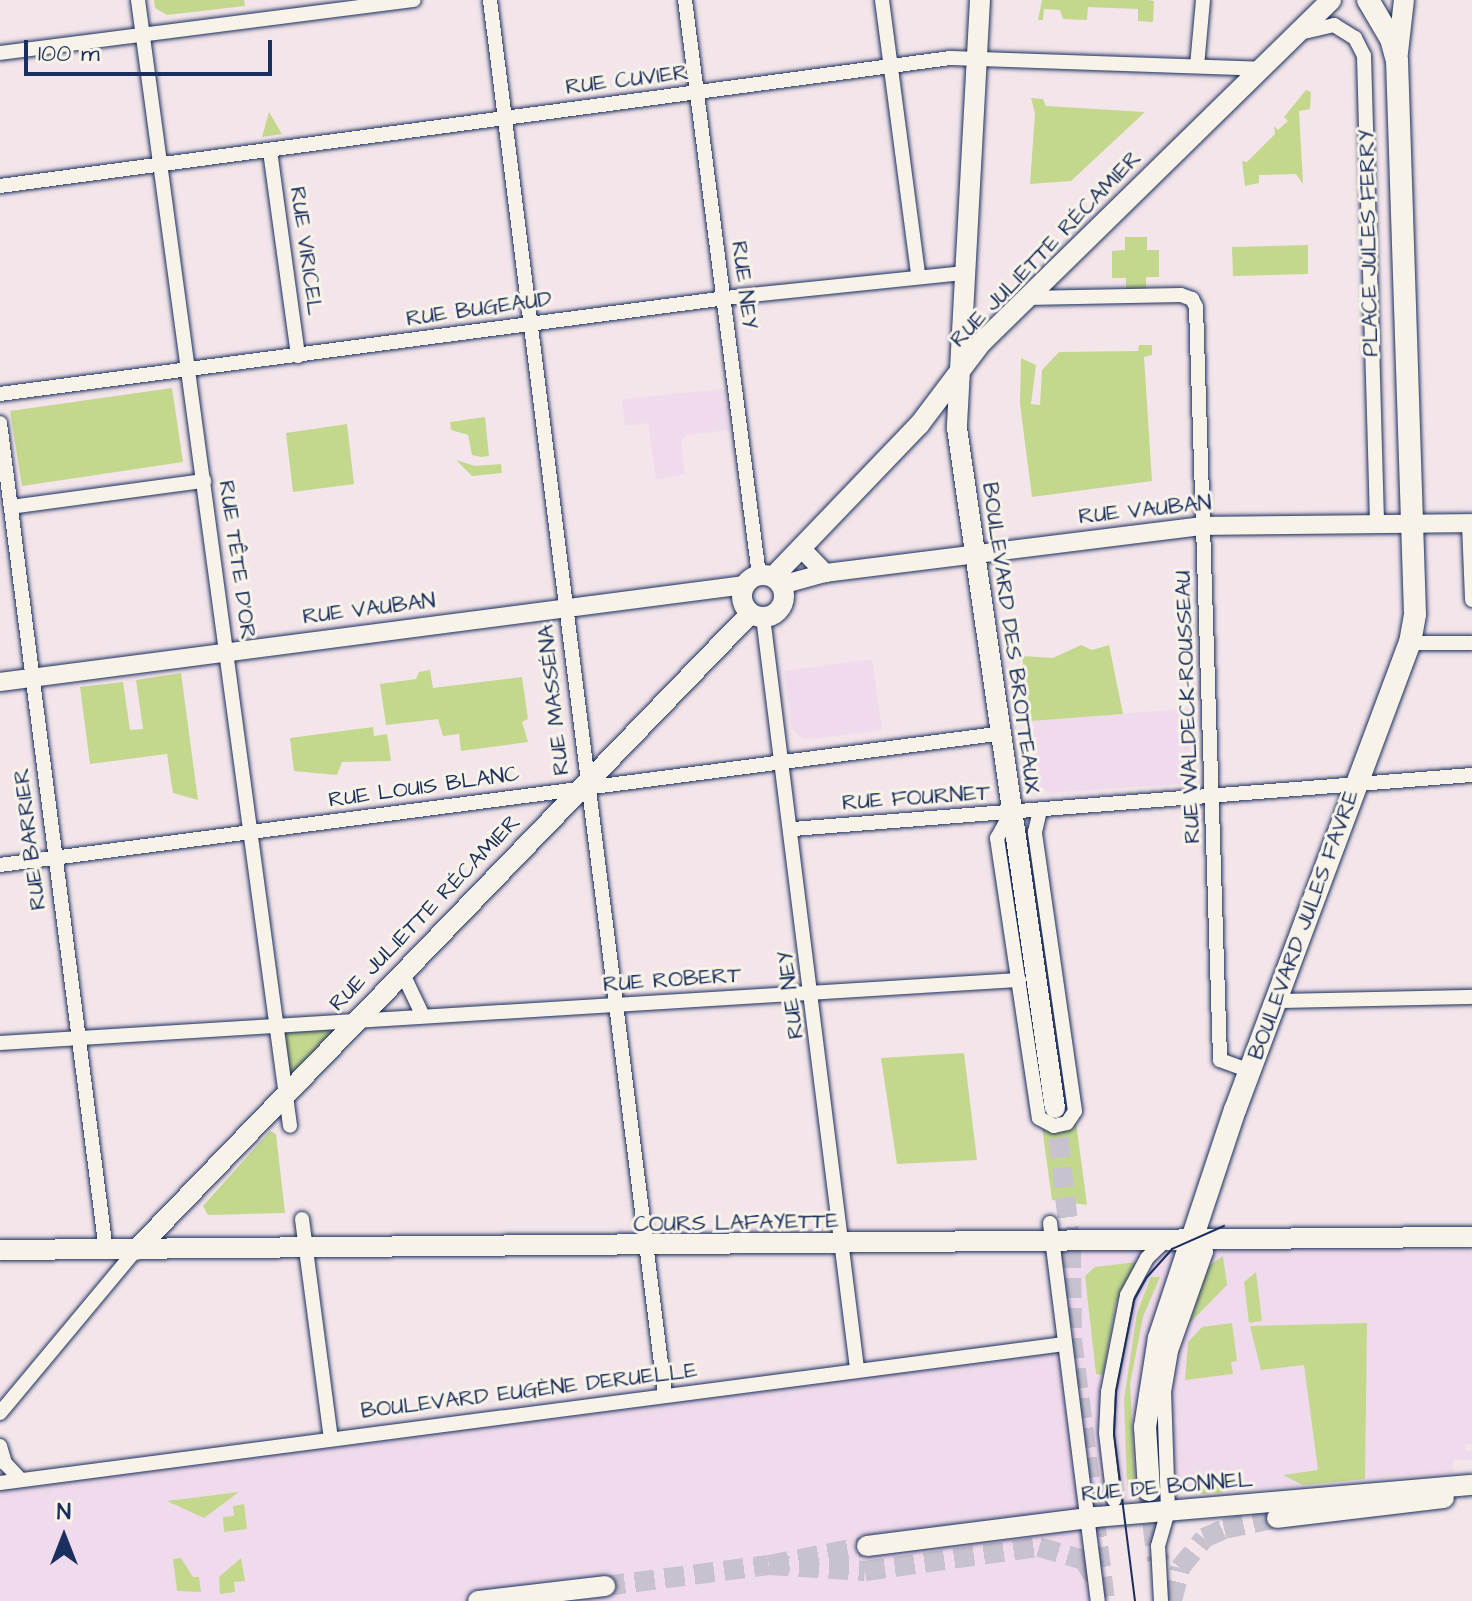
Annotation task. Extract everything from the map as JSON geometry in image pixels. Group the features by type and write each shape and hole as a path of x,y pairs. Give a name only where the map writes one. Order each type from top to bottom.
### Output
{"main road":[{"name":"BOULEVARD DES BROTTEAUX","path":"980,0 957,428 997,734 1011,813"},
{"name":"RUE JULIETTE RÉCAMIER","path":"136,1250 356,1019 757,615 782,606 765,580 801,548 919,425 959,373 1026,298 1331,0"},
{"name":"PLACE JULES FERRY","path":"1368,0 1391,39 1397,61"},
{"name":"PLACE JULES FERRY","path":"1404,0 1397,61 1415,614"},
{"path":"757,615 742,598 765,580"},
{"name":"BOULEVARD JULES FAVRE","path":"1149,1490 1145,1427 1151,1370 1193,1237 1276,1001 1278,970 1356,785 1410,643 1415,614"},
{"path":"1011,813 1055,1108"},
{"name":"COURS LAFAYETTE","path":"0,1250 647,1248 1051,1244 1193,1237 1472,1237"},
{"name":"RUE DE BONNEL","path":"867,1546 1085,1518 1472,1485"},
{"path":"1277,1518 1472,1495"},
{"path":"478,1601 605,1586"}],"street":[{"name":"RUE TÊTE D'OR","path":"138,0 227,651 273,1024 290,1126"},
{"path":"0,53 414,0"},
{"name":"RUE MASSÉNA","path":"490,0 586,787 617,1006 665,1395"},
{"name":"RUE NEY","path":"685,0 765,580"},
{"path":"882,0 918,275"},
{"path":"1197,66 1203,0"},
{"name":"PLACE JULES FERRY","path":"1289,40 1318,26 1334,25 1355,38 1364,56 1377,523"},
{"name":"RUE CUVIER","path":"0,186 978,57 1261,69"},
{"name":"RUE VIRICEL","path":"270,151 298,356"},
{"name":"RUE BUGEAUD","path":"0,394 724,298 918,275 945,279 963,273"},
{"name":"RUE WALDECK-ROUSSEAU","path":"1026,298 1181,295 1192,299 1196,320 1215,797 1220,1060 1250,1071"},
{"name":"RUE BARRIER","path":"0,423 75,1038 106,1250"},
{"path":"11,507 204,481"},
{"path":"1470,524 1472,600"},
{"name":"RUE VAUBAN","path":"0,682 765,580 1204,526 1470,524"},
{"path":"801,548 825,573"},
{"name":"RUE NEY","path":"757,615 784,761 857,1368"},
{"path":"1410,643 1472,643"},
{"name":"RUE LOUIS BLANC","path":"0,865 997,734"},
{"name":"RUE FOURNET","path":"793,829 1472,775"},
{"name":"BOULEVARD DES BROTTEAUX","path":"1011,813 997,838 1039,1118 1047,1125 1067,1123 1075,1111 1035,832 1040,811"},
{"path":"402,972 423,1016"},
{"name":"RUE ROBERT","path":"0,1043 1019,980"},
{"path":"1276,1001 1472,997"},
{"path":"302,1219 331,1439"},
{"path":"1050,1223 1085,1518 1098,1601"},
{"path":"1161,1601 1158,1546 1168,1511 1163,1419 1167,1368 1206,1252 1193,1237"},
{"path":"1114,1500 1106,1433 1108,1392 1127,1295 1147,1258 1168,1238"},
{"path":"0,1413 136,1250"},
{"name":"BOULEVARD EUGÈNE DERUELLE","path":"0,1483 857,1368 1064,1344"},
{"path":"0,1446 5,1463 21,1480"}],"shaded area":[{"path":"724,389 729,430 688,435 681,441 685,474 656,479 648,423 625,426 622,399"},
{"path":"872,659 882,730 804,740 792,730 785,671"},
{"path":"1193,708 1195,783 1048,793 1038,784 1031,721"},
{"path":"1044,1251 1472,1251 1472,1444 1466,1444 1466,1451 1472,1451 1472,1460 1453,1460 1453,1473 1201,1494 1195,1487 1099,1508 1108,1601 0,1601 0,1475 21,1480 1058,1347"}],"green space":[{"path":"154,0 244,0 245,6 167,15 155,8"},
{"path":"1042,0 1154,1 1153,22 1138,21 1138,9 1088,7 1087,20 1063,19 1060,10 1044,9 1043,20 1038,20"},
{"path":"1306,90 1311,92 1310,109 1299,111 1303,184 1296,174 1259,175 1259,183 1245,186 1242,161 1247,162 1275,134 1274,126 1278,130 1288,121 1284,117"},
{"path":"1031,98 1043,99 1046,106 1145,112 1071,181 1030,184 1035,113"},
{"path":"269,112 282,134 262,137"},
{"path":"1125,237 1147,237 1147,250 1159,250 1159,277 1146,277 1146,291 1126,291 1126,278 1112,278 1112,251 1125,250"},
{"path":"1308,245 1308,274 1233,276 1232,247"},
{"path":"1139,345 1152,345 1152,355 1144,357 1152,481 1032,497 1020,404 1021,358 1036,365 1031,404 1040,405 1042,370 1059,352 1138,351"},
{"path":"172,388 183,462 22,486 10,411"},
{"path":"485,417 489,456 481,457 472,455 468,435 451,430 450,422"},
{"path":"347,424 354,484 293,492 286,433"},
{"path":"456,460 475,466 501,464 502,473 472,476"},
{"path":"1081,645 1092,650 1109,645 1123,714 1031,721 1022,656 1053,658"},
{"path":"430,670 433,688 522,677 528,719 522,722 528,742 461,751 459,734 443,736 438,719 386,725 380,684 416,679 419,672"},
{"path":"181,673 198,800 173,793 167,754 90,764 80,687 123,682 130,730 143,729 136,680"},
{"path":"373,727 374,736 387,734 391,761 342,762 337,775 294,771 290,738"},
{"path":"333,1028 334,1032 288,1077 282,1031"},
{"path":"964,1053 977,1160 897,1164 881,1058"},
{"path":"1076,1122 1087,1205 1052,1200 1042,1127"},
{"path":"270,1131 276,1134 285,1213 208,1215 203,1206"},
{"path":"1223,1256 1227,1285 1189,1324 1209,1266"},
{"path":"1137,1262 1116,1303 1103,1375 1096,1374 1085,1276 1095,1267"},
{"path":"1256,1272 1262,1321 1249,1323 1244,1282"},
{"path":"1151,1277 1160,1277 1143,1317 1130,1384 1135,1486 1127,1485 1124,1399 1137,1313"},
{"path":"1232,1323 1237,1361 1231,1362 1233,1374 1185,1380 1188,1342 1202,1327"},
{"path":"1367,1323 1365,1479 1303,1485 1283,1475 1318,1470 1304,1365 1261,1370 1250,1326"},
{"path":"1239,1481 1225,1492 1201,1494 1195,1487"},
{"path":"239,1492 204,1518 167,1501"},
{"path":"244,1504 247,1529 224,1532 223,1517 234,1516 233,1506"},
{"path":"181,1558 193,1577 199,1577 201,1592 177,1591 173,1559"},
{"path":"241,1558 245,1581 234,1582 235,1592 220,1594 219,1577"}],"tunnel":[{"path":"1055,1108 1071,1248 1072,1339 1105,1601"},
{"path":"1149,1490 1158,1560"},
{"path":"1172,1601 1180,1568 1204,1538 1224,1529 1277,1518"},
{"path":"605,1586 769,1565 867,1546"},
{"path":"769,1565 865,1571 1039,1547 1084,1560 1099,1585"}],"tram line":[{"path":"1135,1601 1114,1434 1116,1391 1134,1300 1147,1277 1172,1249 1224,1226"}]}
